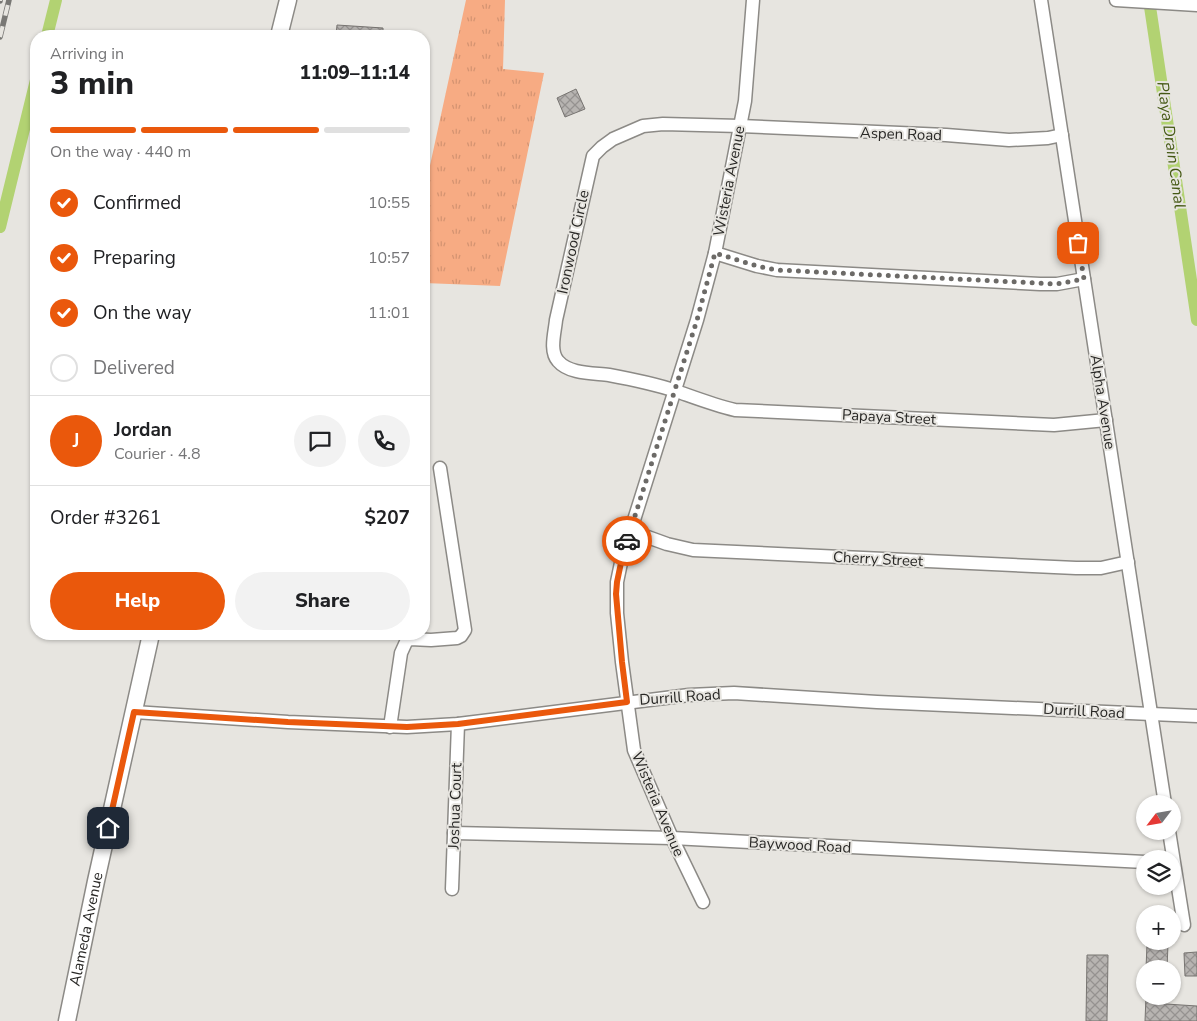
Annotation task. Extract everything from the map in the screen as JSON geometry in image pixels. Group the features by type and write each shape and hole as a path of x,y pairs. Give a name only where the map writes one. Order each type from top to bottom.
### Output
{"main road":[{"path":"280,30 288,0"},
{"name":"Alameda Avenue","path":"66,1021 151,640"}],"street":[{"name":"Wisteria Avenue","path":"703,902 672,838 634,750 622,662 616,594 622,558 697,320 715,253 748,76 753,0"},
{"name":"Alpha Avenue","path":"1041,0 1164,795"},
{"path":"1116,0 1197,5"},
{"name":"Ironwood Circle","path":"675,391 627,379 575,370 561,363 554,354 556,320 587,179 593,156 602,147 613,139 643,126 663,124 740,126"},
{"name":"Aspen Road","path":"740,126 946,135 1009,140 1048,138 1062,135"},
{"path":"715,253 777,270 1040,284 1057,284 1084,279"},
{"name":"Papaya Street","path":"675,391 700,401 735,410 1054,424 1106,420"},
{"path":"430,640 457,638 465,630 440,468"},
{"name":"Cherry Street","path":"631,531 667,544 693,550 1076,568 1101,568 1128,562"},
{"path":"390,727 401,653 409,640"},
{"name":"Durrill Road","path":"134,712 390,727 458,724 689,695 734,694 1197,716"},
{"name":"Joshua Court","path":"452,889 458,724"},
{"name":"Baywood Road","path":"454,833 672,838 1136,862"},
{"path":"1179,895 1184,924"}],"green space":[{"path":"466,0 505,0 503,69 544,73 500,286 430,283 430,165"}],"building":[{"path":"337,25 383,28 383,30 337,30"},
{"path":"576,89 585,109 565,117 557,98"},
{"path":"1147,950 1168,950 1167,960 1146,960"},
{"path":"1197,952 1197,976 1185,976 1184,953"},
{"path":"1087,955 1108,955 1107,1021 1086,1021"},
{"path":"1146,1005 1197,1006 1197,1021 1145,1021"}],"waterway":[{"path":"48,30 56,0"},
{"name":"Playa Drain Canal","path":"1149,0 1197,320"},
{"path":"0,227 30,104"}],"railway":[{"path":"0,37 9,0"}],"way so far":[{"path":"627,541 697,320 715,253 777,270 1057,284 1084,279 1078,243"}],"route":[{"path":"108,828 134,712 288,722 407,727 458,724 627,702 616,594 627,541"}]}
